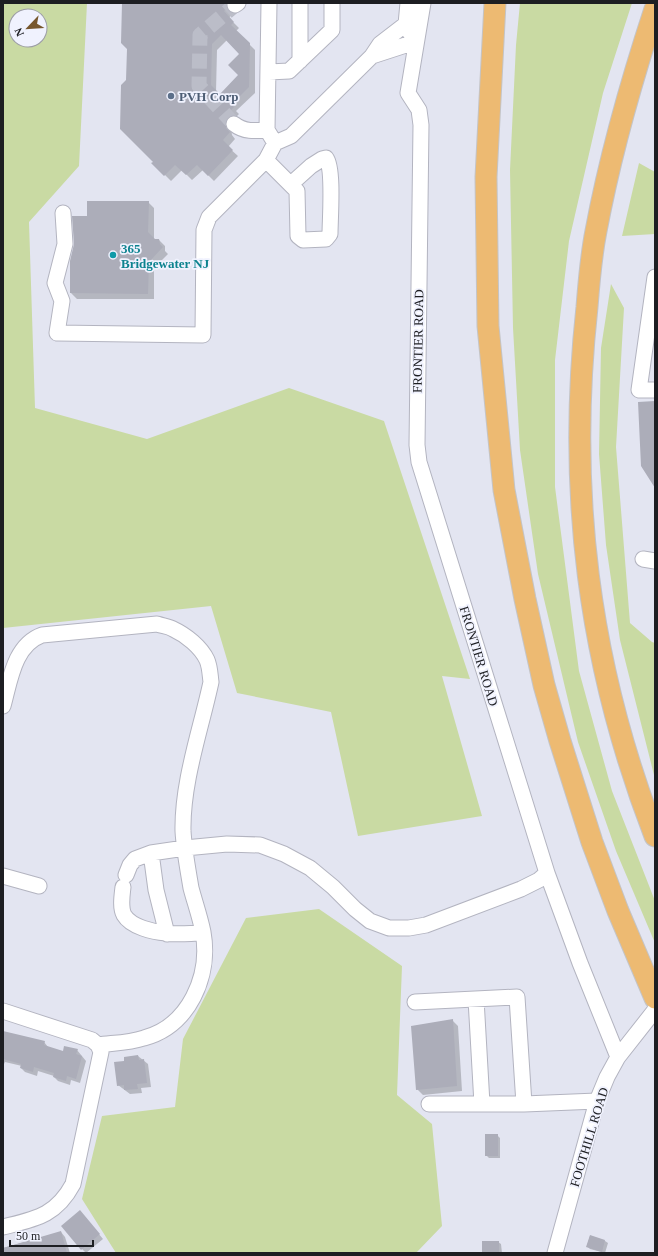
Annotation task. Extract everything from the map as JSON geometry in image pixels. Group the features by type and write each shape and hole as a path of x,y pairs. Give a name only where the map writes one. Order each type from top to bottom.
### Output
{"highway":[{"path":"495,3 486,177 487,318 504,490 525,599 544,685 560,742 592,842 618,911 655,998"},
{"path":"655,9 628,94 616,139 596,232 583,336 578,426 582,524 594,620 614,711 639,794 655,836"}],"street":[{"path":"269,3 267,130 275,143"},
{"path":"300,3 300,61"},
{"path":"269,72 289,71 332,30 332,3"},
{"path":"372,56 415,42 406,24 408,3"},
{"name":"FRONTIER ROAD","path":"423,3 415,42 408,93 419,110 421,125 416,445 419,462 547,873 580,963 618,1057"},
{"path":"63,213 65,244 55,283 62,301 57,333 203,334 204,230 209,217 217,207 266,160 275,143 291,136 372,56 380,44 406,24"},
{"path":"234,124 239,128 251,131 267,130"},
{"path":"266,160 297,191 298,236 304,240 326,239 330,234 330,174 328,161 326,158 318,161 291,184"},
{"path":"655,277 639,390 655,390"},
{"path":"3,706 16,661 24,648 34,638 42,636 158,624 172,628 190,640 200,649 207,660 211,682 187,787 184,830 185,848 192,888 203,933 204,961 200,982 194,998 185,1012 167,1026 144,1038 98,1045"},
{"path":"203,933 167,934 146,929 132,923 124,915 121,904 124,881 130,865 135,859 151,853 185,848 227,844 260,845 284,854 310,868 370,921 390,928 409,928 426,925 521,889 539,880 547,873"},
{"path":"151,853 156,890 167,934"},
{"path":"3,876 39,886"},
{"path":"415,1002 517,997 524,1104"},
{"path":"476,1000 482,1104"},
{"name":"FOOTHILL ROAD","path":"555,1253 598,1101 607,1077 618,1057 655,1010"},
{"path":"3,1011 92,1040 98,1045 101,1052 73,1184 66,1196 39,1218 3,1227"},
{"path":"429,1104 524,1104 598,1101"}],"green space":[{"path":"3,3 87,3 79,166 29,222 35,408 147,439 289,388 384,421 470,679 442,676 482,816 358,836 331,712 237,693 211,606 3,628"},
{"path":"520,3 632,3 603,93 569,241 555,360 555,487 579,671 612,791 655,901 655,943 616,851 578,742 538,574 520,450 513,328 510,170 516,45"},
{"path":"639,163 655,172 655,234 622,236"},
{"path":"611,284 624,308 616,447 630,623 655,643 655,779 620,640 606,545 599,454 601,348"},
{"path":"319,909 402,966 397,1095 432,1124 442,1226 416,1253 116,1253 82,1199 102,1116 175,1107 183,1039 246,918"}],"building":[{"name":"PVH Corp","path":"122,3 226,3 227,8 224,11 234,22 231,25 250,43 249,87 231,105 234,107 223,118 226,121 226,128 230,132 223,140 233,150 208,176 197,165 186,175 175,165 164,176 151,163 153,162 120,129 121,85 126,80 127,49 121,43","holes":["221,35 239,54 228,65 238,75 220,94 211,85 212,44"]},
{"name":"365 Bridgewater NJ","path":"87,201 149,201 148,232 155,239 159,239 160,244 163,247 149,262 148,294 70,293 70,261 74,244 72,216 87,216"},
{"path":"655,401 655,488 641,466 638,402"},
{"path":"453,1019 457,1086 416,1090 411,1026"},
{"path":"3,1031 45,1041 44,1045 63,1051 64,1046 78,1049 76,1054 82,1056 76,1079 67,1076 66,1081 53,1077 54,1073 34,1067 33,1072 20,1068 21,1064 3,1059"},
{"path":"138,1055 139,1060 144,1059 147,1083 137,1084 138,1089 124,1090 124,1085 117,1086 114,1062 124,1061 124,1057"},
{"path":"485,1134 498,1134 498,1156 485,1156"},
{"path":"80,1210 100,1234 81,1250 61,1226"},
{"path":"61,1231 67,1253 3,1253 3,1248"},
{"path":"590,1235 605,1240 602,1252 586,1247"},
{"path":"482,1241 499,1241 499,1253 482,1253"}],"tunnel":[{"path":"234,124 199,86 200,35 235,5"}],"place":[{"name":"PVH Corp","path":"171,96"},
{"name":"365 Bridgewater NJ","path":"113,255"}]}
